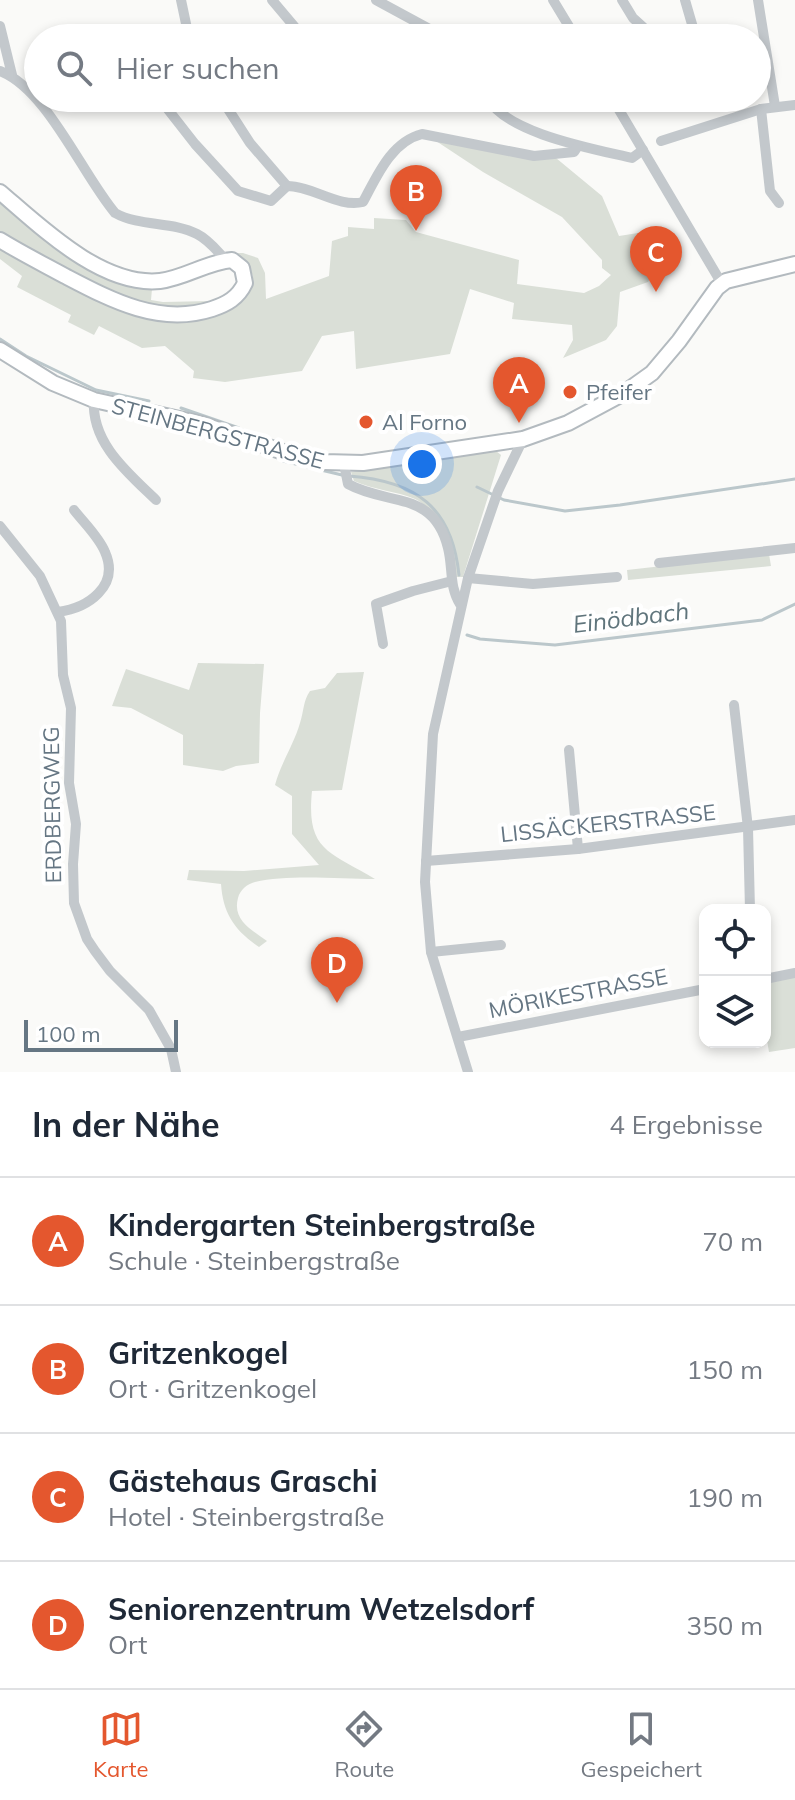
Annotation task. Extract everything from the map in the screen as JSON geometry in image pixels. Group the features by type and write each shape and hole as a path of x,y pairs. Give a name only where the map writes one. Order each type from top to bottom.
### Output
{"main road":[{"path":"0,192 69,248 119,275 157,281 175,279 226,260 238,263 245,273 243,287 231,301 205,311 178,315 147,312 110,299 0,240"},
{"path":"722,284 746,274 795,264"},
{"name":"STEINBERGSTRASSE","path":"0,350 53,383 94,400 202,424 346,475 523,439 568,423 645,380 662,364 722,284"}],"street":[{"path":"181,0 186,24"},
{"path":"272,0 292,24"},
{"path":"376,0 420,24"},
{"path":"553,0 568,24"},
{"path":"622,0 640,24"},
{"path":"685,0 692,24"},
{"path":"758,0 762,24"},
{"path":"0,26 12,75"},
{"path":"0,71 12,75 24,87"},
{"path":"771,81 775,106"},
{"path":"771,107 795,105"},
{"path":"47,112 115,213 126,219 195,232 226,260"},
{"path":"170,112 238,191 271,201 287,186 300,186 352,205 363,202 389,156 411,137 422,134 534,156 574,152 578,146"},
{"path":"230,112 250,143 287,186"},
{"path":"498,112 502,117 578,146 632,158 643,150"},
{"path":"620,112 722,284"},
{"path":"661,141 752,112"},
{"path":"761,112 770,191 779,203"},
{"path":"94,400 95,419 103,441 119,464 156,500"},
{"path":"468,1072 431,952 426,861 433,734 460,604 497,496 523,439"},
{"path":"346,475 427,511 446,538 455,596 460,604"},
{"path":"58,612 74,610 90,603 101,592 107,575 107,555 74,510"},
{"name":"ERDBERGWEG","path":"0,526 40,576 58,612 62,629 63,675 71,708 69,783 76,824 74,903 87,939 95,951 110,971 149,1010 171,1049 176,1072"},
{"path":"659,563 795,548"},
{"path":"468,578 533,584 617,577"},
{"path":"383,644 376,604 452,581"},
{"path":"734,705 748,828 750,904"},
{"path":"569,750 578,849"},
{"name":"LISSÄCKERSTRASSE","path":"426,861 578,849 795,820"},
{"path":"431,952 501,945"},
{"path":"771,978 795,973"},
{"name":"MÖRIKESTRASSE","path":"458,1037 699,990"}],"shaded area":[{"path":"433,139 556,158 602,196 619,236 638,233 657,267 648,282 620,292 617,326 606,340 563,358 573,340 572,325 512,319 514,303 470,289 450,354 356,369 354,331 322,336 302,371 225,382 193,378 194,371 165,346 142,348 99,326 94,335 68,322 71,315 17,287 22,276 0,259 0,245 155,318 234,304 247,295 253,281 249,267 227,253 243,253 258,258 265,273 266,299 329,276 332,241 348,236 348,227 374,229 374,218 406,220 416,232 519,260 517,284 584,293 599,286 611,275 602,268 602,260 562,217"},
{"path":"0,200 132,284 152,289 151,300 212,301 176,308 154,307 108,293 0,233"},
{"path":"496,451 501,455 463,577 456,577 435,522 422,504 408,496 354,481 351,472"},
{"path":"769,554 771,566 628,580 627,570"},
{"path":"198,663 264,664 259,763 223,771 183,765 183,735 131,708 112,706 126,669 189,690"},
{"path":"364,672 342,790 312,791 311,811 317,838 324,847 375,879 283,878 249,884 239,895 237,906 245,924 267,941 259,947 231,920 224,904 221,884 187,880 189,870 244,871 319,865 292,834 292,796 275,785 310,691 325,688 337,673"},
{"path":"795,977 795,1048 769,1052 771,982"}],"waterway":[{"name":"Einödbach","path":"0,339 26,356 96,390 149,401"},
{"name":"Einödbach","path":"181,408 239,428"},
{"name":"Einödbach","path":"283,461 342,475"},
{"name":"Einödbach","path":"349,476 393,484 426,502 439,515 448,532 459,575"},
{"name":"Einödbach","path":"477,487 504,500 565,511 795,479"},
{"name":"Einödbach","path":"467,635 480,639 555,645 762,620 795,604"}],"place":[{"name":"Gritzenkogel","path":"416,231"},
{"name":"Gästehaus Graschi","path":"656,292"},
{"name":"Pfeifer","path":"570,392"},
{"name":"Al Forno","path":"366,422"},
{"name":"Kindergarten Steinbergstraße","path":"519,423"},
{"name":"Seniorenzentrum Wetzelsdorf","path":"337,1003"}]}
